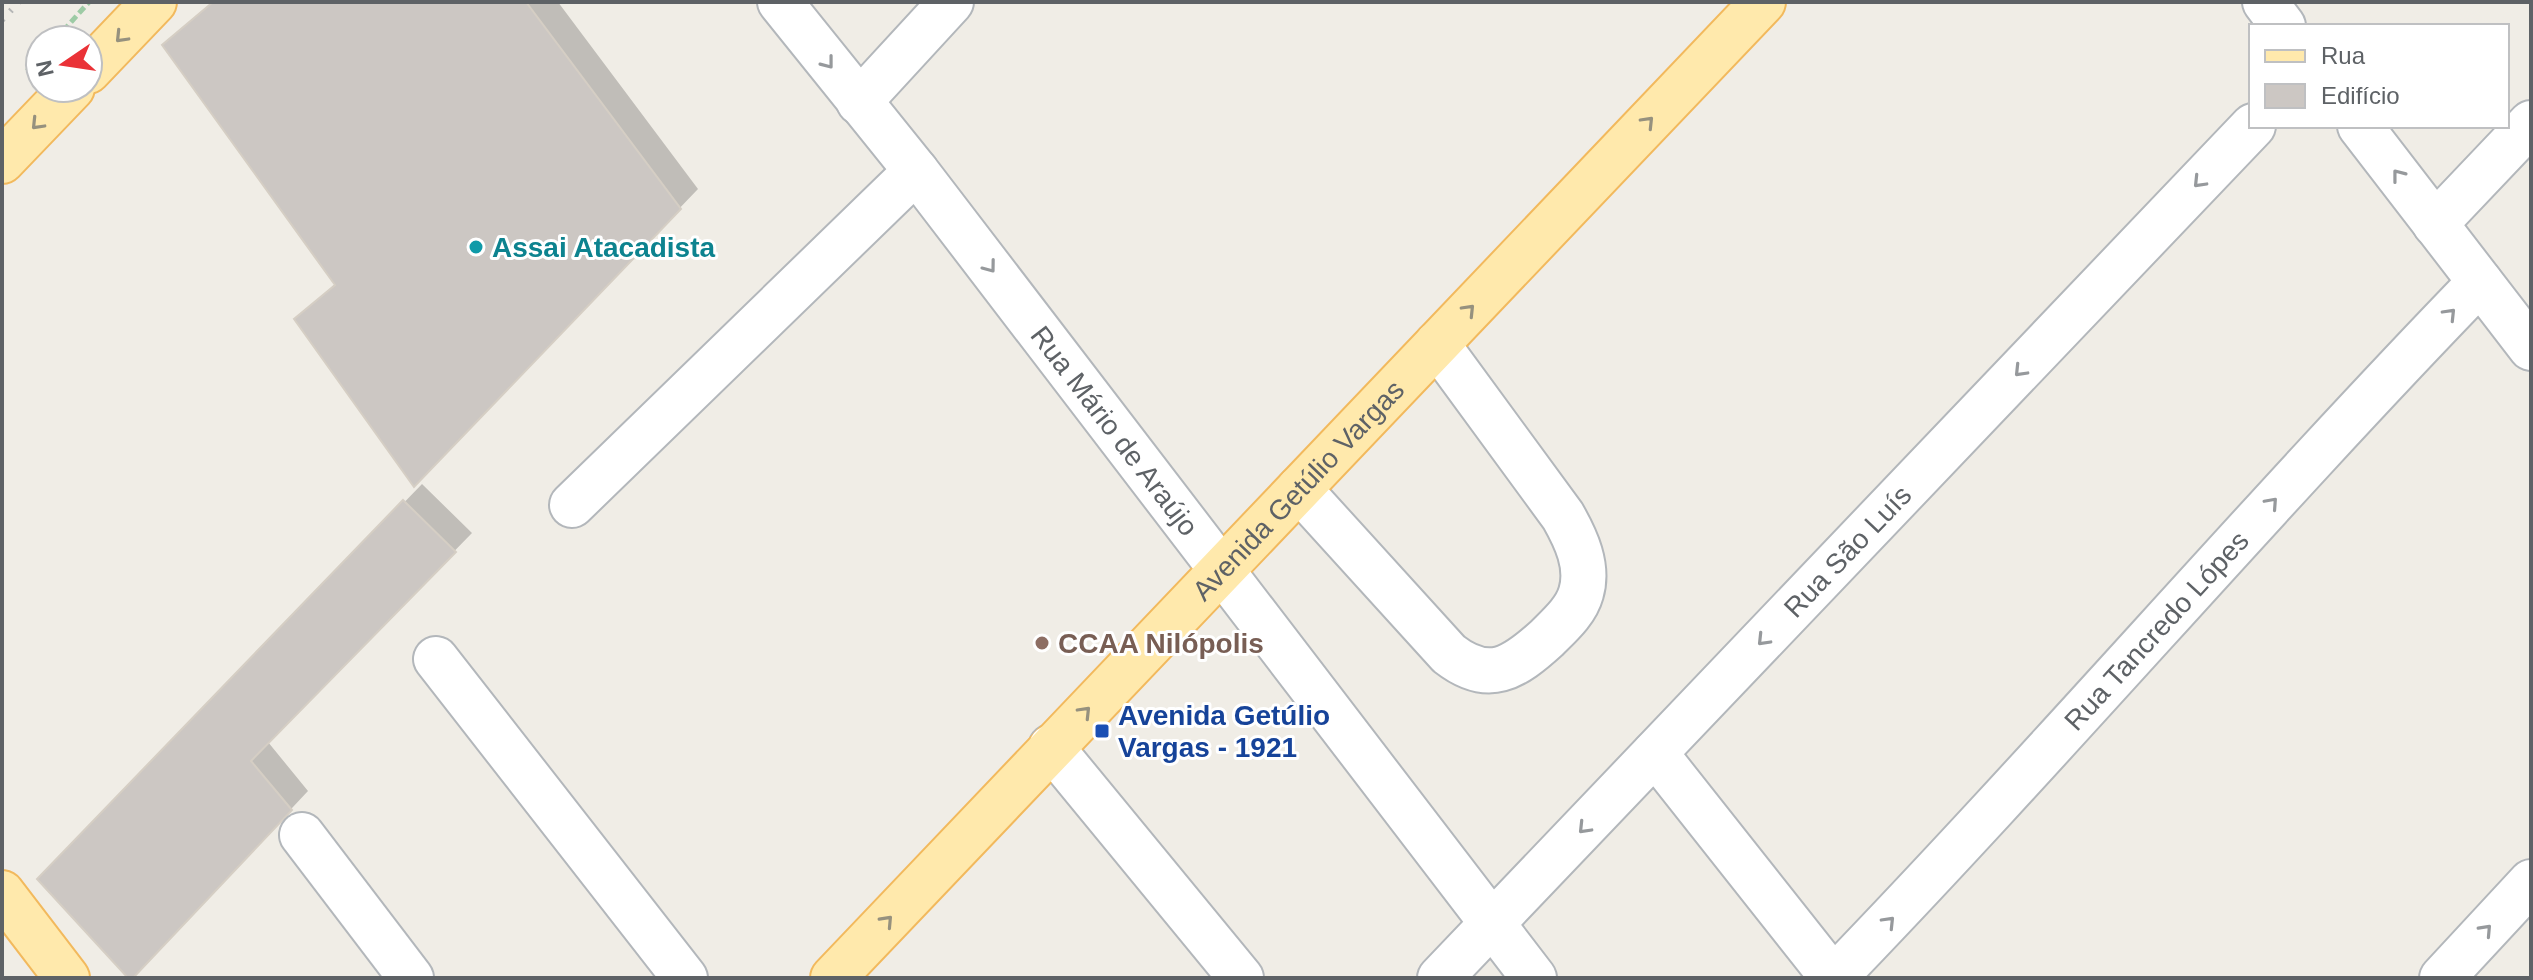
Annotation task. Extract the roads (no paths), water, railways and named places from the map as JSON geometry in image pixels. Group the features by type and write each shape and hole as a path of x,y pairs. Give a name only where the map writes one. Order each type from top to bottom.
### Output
{"main road":[{"path":"104,54 154,2"},
{"name":"Avenida Getúlio Vargas","path":"852,971 1051,747 1763,2"},
{"path":"2,161 57,104"},
{"path":"2,893 67,978"}],"street":[{"name":"Rua Mário de Araújo","path":"780,2 916,171 1534,978"},
{"path":"859,102 951,2"},
{"path":"2435,224 2531,123"},
{"name":"Rua São Luís","path":"1440,978 2251,128"},
{"path":"2362,128 2531,348"},
{"path":"572,505 916,171"},
{"name":"Rua Tancredo Lópes","path":"1834,978 1978,829 2335,432 2480,282"},
{"path":"1299,489 1449,654 1467,668 1487,671 1511,667 1566,620 1581,594 1583,569 1576,539 1563,516 1437,344"},
{"path":"436,659 685,978"},
{"path":"1051,747 1241,978"},
{"path":"1655,753 1834,978"},
{"path":"302,835 411,978"},
{"path":"2442,978 2531,882"}],"railway":[{"path":"2,20 19,2"}],"place":[{"name":"Assai Atacadista","path":"476,247"},
{"name":"CCAA Nilópolis","path":"1042,643"},
{"name":"Avenida Getúlio Vargas - 1921","path":"1102,731"}]}
